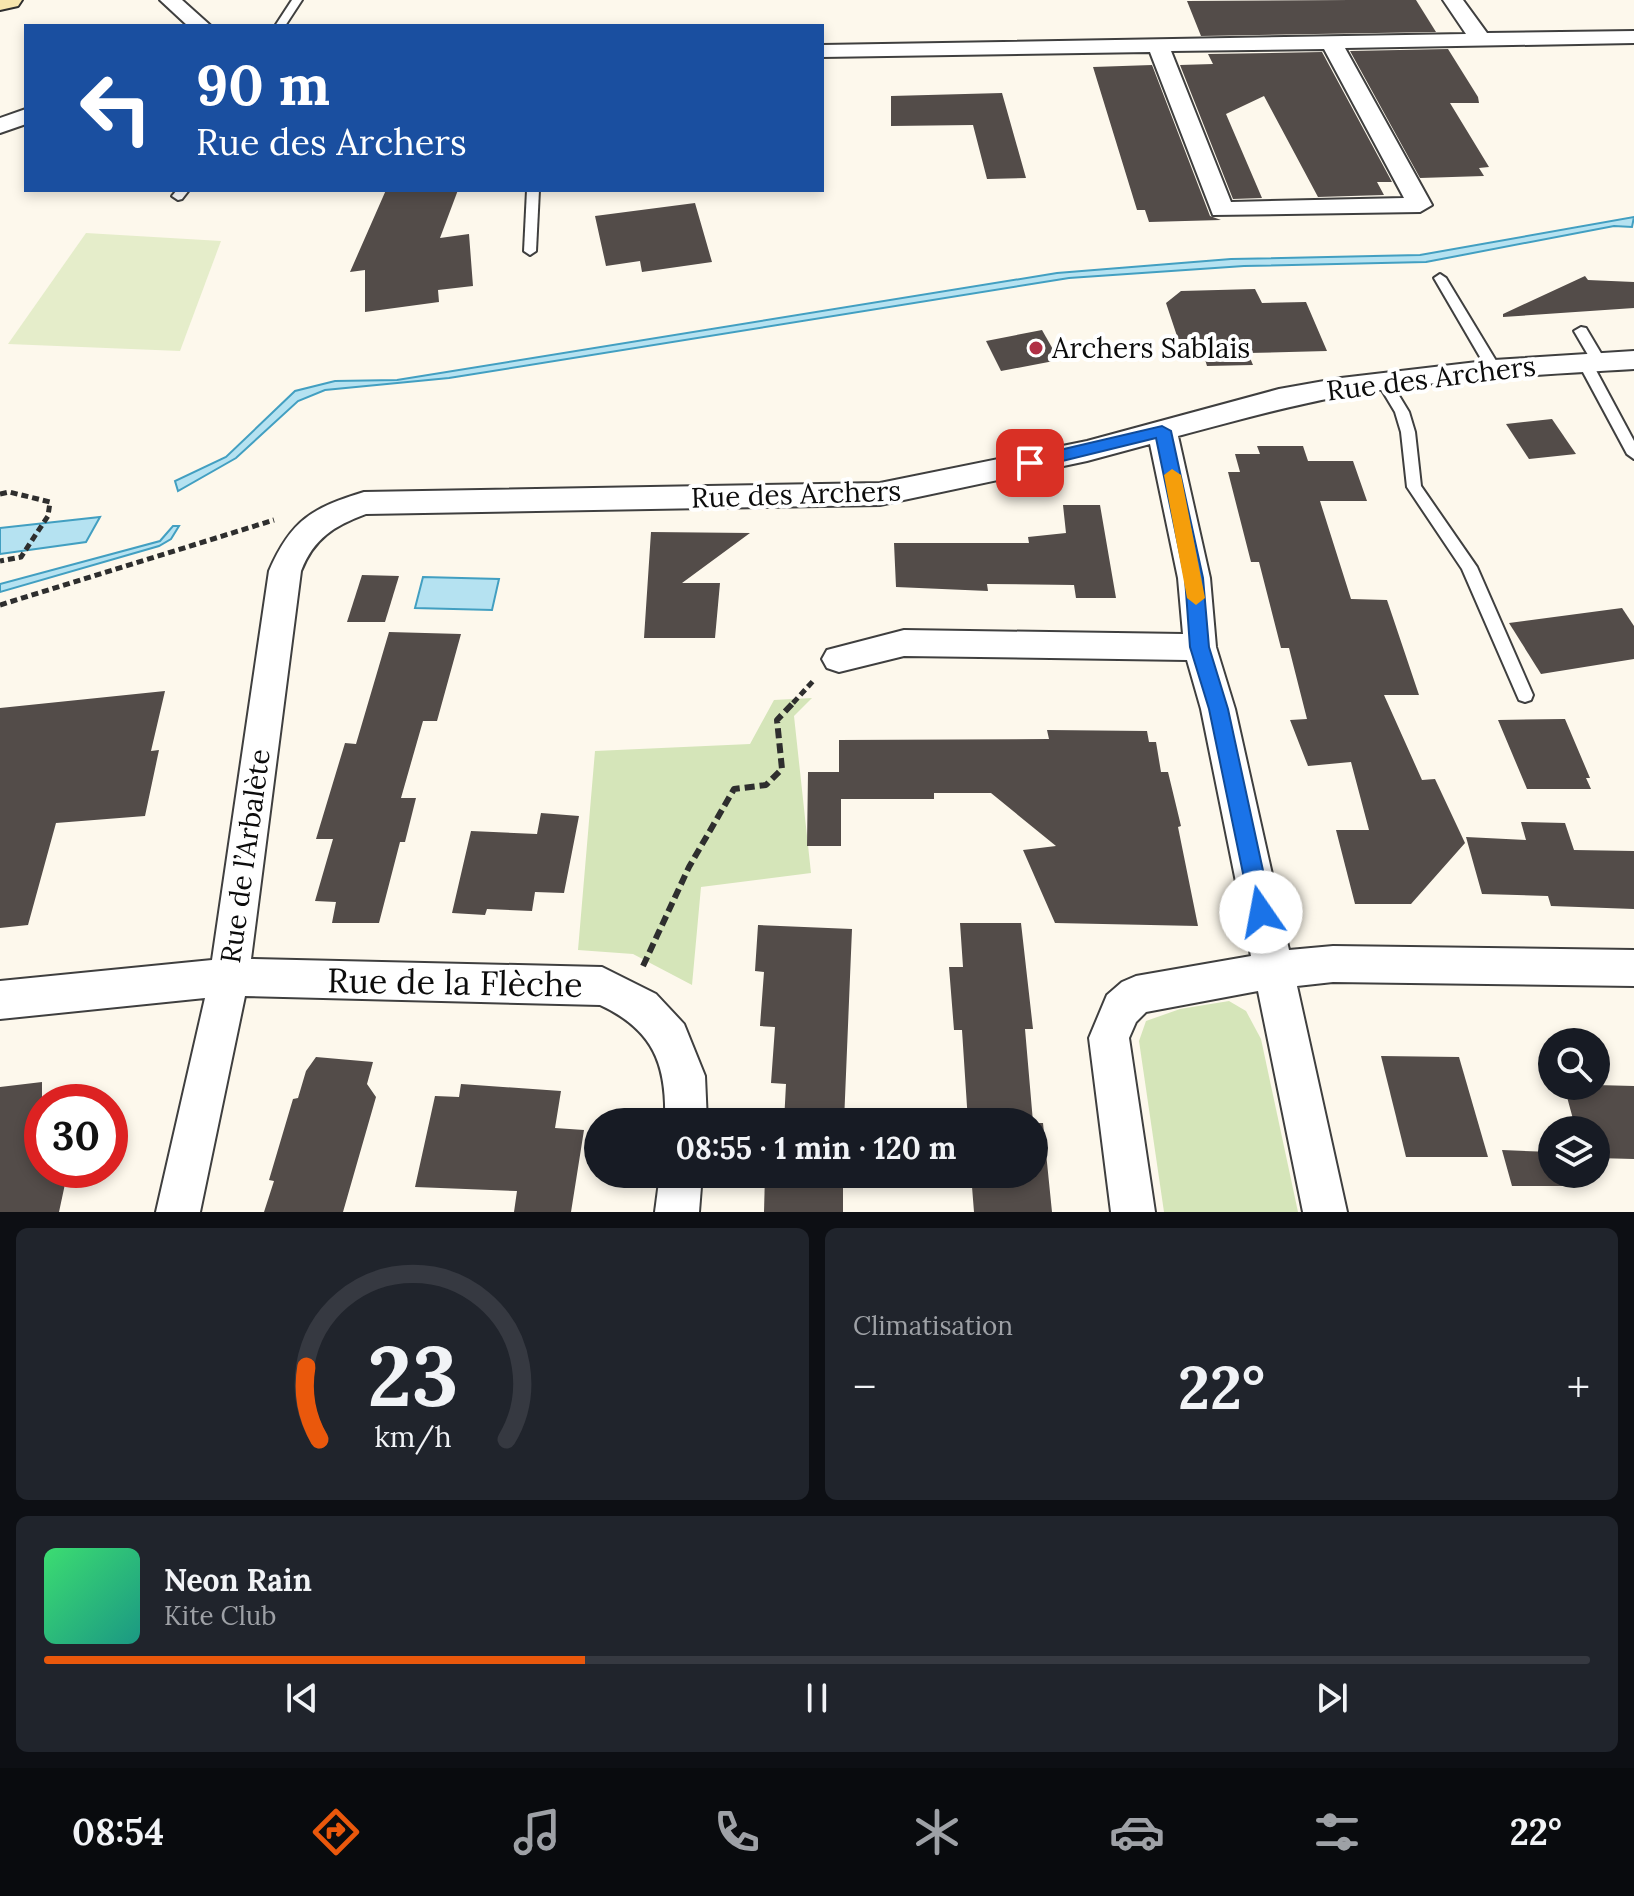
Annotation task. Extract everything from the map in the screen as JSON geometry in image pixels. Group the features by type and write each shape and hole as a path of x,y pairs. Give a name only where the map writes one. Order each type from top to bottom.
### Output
{"street":[{"path":"0,2 8,0"},
{"path":"170,0 199,24"},
{"path":"1453,0 1480,39"},
{"path":"824,51 1634,37"},
{"path":"1158,45 1222,210 1420,205 1331,42"},
{"path":"0,126 24,117"},
{"name":"Rue des Archers","path":"330,515 364,503 880,494 914,489 1162,431 1279,399 1494,369 1634,360"},
{"path":"1162,431 1194,578 1200,647 1218,709 1325,1212"},
{"name":"Rue de l’Arbalète","path":"178,1212 229,977 285,571 297,541 330,515"},
{"path":"839,659 904,643 1200,647"},
{"path":"1133,1212 1109,1038 1121,1009 1136,995 1274,970 1333,964 1634,968"},
{"name":"Rue de la Flèche","path":"0,1000 229,977 565,982 602,986 629,996 650,1012 679,1049 685,1108"},
{"path":"677,1212 680,1188"}],"lane":[{"path":"281,24 297,0"},
{"path":"530,251 533,192"},
{"path":"1440,278 1494,369"},
{"path":"1581,331 1591,361 1634,454"},
{"path":"1384,382 1402,412 1408,432 1414,487 1469,567 1525,695"}],"path":[{"path":"0,494 9,492 50,502 48,516 21,557 0,561"},
{"path":"0,605 276,520"},
{"path":"629,996 689,867 734,789 766,785 782,769 777,720 799,693 839,659"}],"green space":[{"path":"86,233 221,241 180,351 8,344"},
{"path":"812,698 794,716 811,873 701,887 692,985 633,954 578,950 595,751 750,744 774,700"},
{"path":"1229,1001 1246,1011 1261,1039 1298,1212 1164,1212 1139,1041 1146,1021 1180,1009"}],"water":[{"path":"1634,217 1632,227 1614,226 1426,262 1244,266 1069,278 449,378 325,390 298,401 236,458 178,491 175,481 226,457 295,391 335,381 397,380 1057,273 1231,259 1420,255"},
{"path":"100,517 86,542 0,554 0,528"},
{"path":"173,526 179,526 171,539 159,546 0,592 0,584 160,541"},
{"path":"423,577 499,579 492,610 415,608"}],"building":[{"path":"1416,0 1436,32 1201,36 1187,1"},
{"path":"1448,49 1479,103 1450,103 1489,167 1479,168 1484,176 1420,178 1350,51"},
{"path":"1322,52 1392,182 1377,182 1384,195 1318,197 1264,96 1226,114 1262,198 1233,199 1180,65 1213,64 1208,54"},
{"path":"1152,65 1210,216 1221,220 1149,222 1145,210 1137,210 1093,67"},
{"path":"1002,93 1026,178 987,179 973,125 891,126 891,96"},
{"path":"385,192 457,192 440,238 469,234 473,286 438,290 439,302 365,312 365,270 350,272"},
{"path":"695,203 712,262 642,272 640,261 606,266 595,216"},
{"path":"1585,276 1588,280 1634,282 1634,308 1503,317 1503,314"},
{"path":"1255,289 1262,303 1306,302 1327,351 1248,353 1253,365 1207,366 1203,353 1193,353 1188,339 1178,339 1166,303 1181,291"},
{"path":"1042,330 1059,360 1001,371 986,341"},
{"path":"1552,419 1576,454 1529,459 1506,424"},
{"path":"1257,446 1303,446 1308,461 1353,461 1367,501 1320,501 1351,599 1387,600 1419,695 1384,695 1422,780 1435,779 1465,843 1411,904 1355,904 1336,830 1369,830 1351,762 1308,766 1290,720 1307,719 1289,648 1281,648 1259,562 1251,562 1228,472 1240,472 1235,454 1260,454"},
{"path":"1063,505 1100,505 1116,598 1076,598 1074,585 987,584 988,591 896,587 894,543 1029,543 1028,537 1066,533"},
{"path":"651,532 750,533 682,583 720,583 715,638 644,638"},
{"path":"362,575 399,576 385,622 347,622"},
{"path":"1622,608 1634,626 1634,659 1541,674 1509,623"},
{"path":"389,632 461,634 437,721 423,721 401,798 416,798 405,842 400,842 379,923 332,923 336,902 315,901 333,839 316,839 345,743 356,744"},
{"path":"165,691 151,751 159,750 145,816 56,823 28,925 0,928 0,708"},
{"path":"1565,719 1590,778 1586,778 1591,789 1527,789 1498,720"},
{"path":"1047,730 1147,731 1149,742 1156,742 1161,772 1168,772 1181,826 1178,827 1198,926 1055,923 1023,850 1056,846 991,793 934,793 934,799 841,799 841,846 807,846 808,772 839,772 839,740 1049,739"},
{"path":"541,813 579,816 564,893 535,892 532,911 487,909 485,915 452,913 471,831 537,834"},
{"path":"1521,822 1565,823 1574,850 1634,851 1634,909 1551,906 1548,896 1482,894 1466,837 1526,840"},
{"path":"960,923 1021,923 1033,1029 1025,1029 1032,1108 967,1108 962,1030 954,1030 949,967 963,967"},
{"path":"758,925 852,929 845,1108 785,1108 786,1084 771,1083 775,1027 760,1026 764,972 755,971"},
{"path":"1381,1056 1459,1057 1488,1157 1406,1157"},
{"path":"316,1057 373,1062 367,1084 376,1097 343,1212 264,1212 274,1181 269,1180 293,1099 298,1098 306,1071"},
{"path":"24,1084 24,1188 64,1188 59,1212 0,1212 0,1087"},
{"path":"461,1084 561,1091 555,1128 584,1130 571,1212 514,1212 517,1191 415,1187 435,1096 459,1097"},
{"path":"1610,1085 1634,1086 1634,1159 1610,1158 1610,1116 1572,1116 1568,1100 1610,1100"},
{"path":"1502,1150 1538,1151 1538,1186 1512,1186"},
{"path":"1048,1172 1052,1212 974,1212 972,1188 1048,1188"},
{"path":"765,1188 843,1188 843,1212 764,1212"}],"slow traffic":[{"path":"1172,475 1196,598"}],"place":[{"name":"Archers Sablais","path":"1036,348"}],"route":[{"path":"1030,463 1162,431 1194,578 1200,647 1218,709 1261,912"}]}
